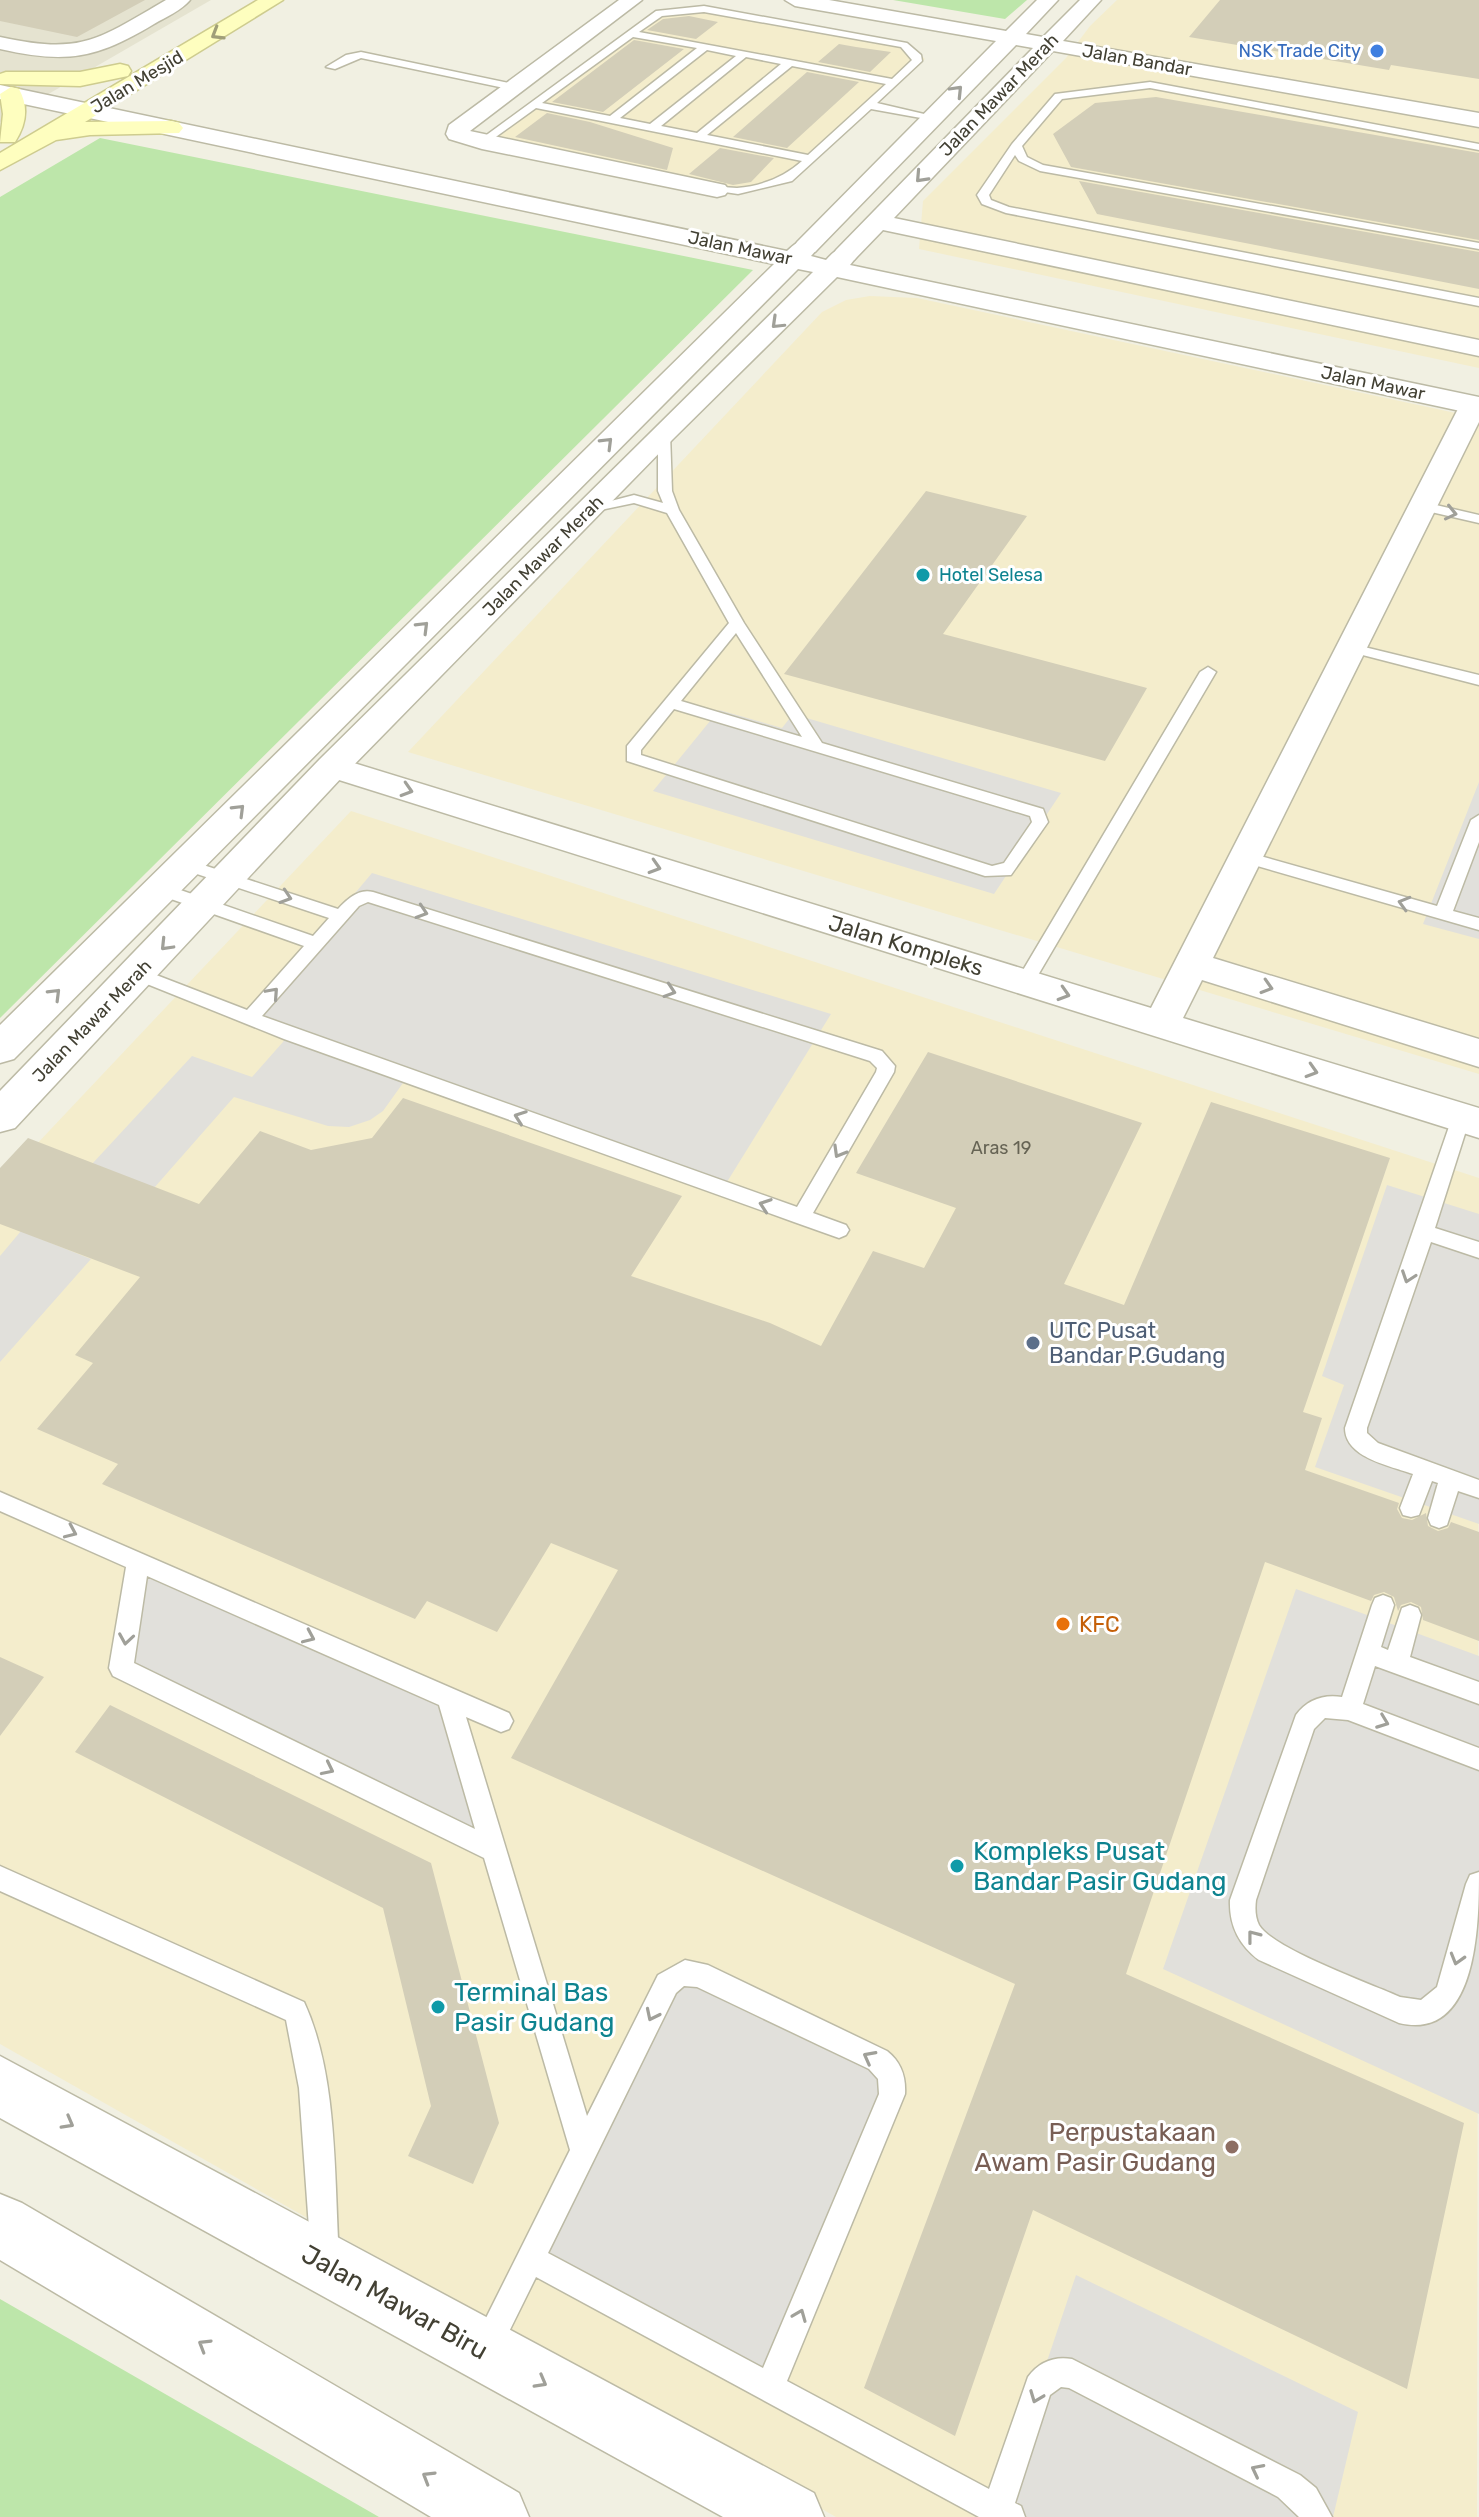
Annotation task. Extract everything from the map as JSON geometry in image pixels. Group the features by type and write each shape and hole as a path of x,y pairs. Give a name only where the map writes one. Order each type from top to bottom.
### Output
{"main road":[{"name":"Jalan Mesjid","path":"85,102 120,71 239,0"},
{"name":"Jalan Mesjid","path":"7,148 85,102 161,68 273,0"},
{"path":"161,68 169,110"},
{"path":"120,71 80,79 4,86 15,114 7,148 169,110 199,119"}],"street":[{"path":"0,43 52,53 80,51 103,43 180,0"},
{"path":"632,0 456,131 459,136 482,142 717,190"},
{"name":"Jalan Mawar Merah","path":"0,1049 1048,0"},
{"name":"Jalan Mawar Merah","path":"0,1117 332,767 663,433 879,222 1091,0"},
{"name":"Jalan Bandar","path":"804,12 837,20 1047,44 1479,120"},
{"name":"Jalan Mawar","path":"4,86 199,119 839,262 1477,398"},
{"name":"Jalan Mawar","path":"85,102 169,110 798,253"},
{"path":"879,222 1479,348"},
{"path":"1161,1024 1423,506 1468,441 1477,398"},
{"name":"Jalan Kompleks","path":"332,767 1470,1120"},
{"path":"1192,964 1479,1053"},
{"name":"Jalan Mawar Biru","path":"0,2086 790,2517"},
{"path":"0,2225 495,2517"}],"lane":[{"path":"482,142 656,14 696,8 804,12 837,20 907,46 918,60 782,182 733,192 717,190"},
{"path":"630,33 785,66 894,82"},
{"path":"611,120 705,47"},
{"path":"331,67 345,58 361,55 514,87"},
{"path":"652,128 740,57"},
{"path":"699,137 785,66"},
{"path":"1479,147 1343,116 1150,85 1059,96 1016,146 983,195 986,202 1006,210 1479,302"},
{"path":"1325,93 1343,116"},
{"path":"1343,116 1370,101"},
{"path":"533,104 810,159"},
{"path":"869,105 932,117"},
{"path":"665,117 712,127"},
{"path":"1016,146 1023,159 1040,168 1479,246"},
{"path":"663,433 663,473 672,510 737,623 816,746"},
{"path":"591,508 634,499 672,510"},
{"path":"1423,506 1479,519"},
{"path":"671,703 1031,810 1041,818 1040,822 1010,867 1005,871 991,872 633,758 633,749 737,623"},
{"path":"1352,648 1479,680"},
{"path":"1025,982 1208,672"},
{"path":"1443,914 1479,820"},
{"path":"1246,857 1479,924"},
{"path":"185,864 342,916"},
{"path":"160,889 316,944"},
{"path":"250,1018 359,898 375,897 883,1060 885,1072 801,1217"},
{"path":"138,974 250,1018 839,1230"},
{"path":"1470,1120 1424,1232 1356,1428 1356,1436 1370,1449 1479,1489"},
{"path":"1424,1232 1479,1250"},
{"path":"1411,1508 1426,1470"},
{"path":"1439,1518 1450,1479"},
{"path":"0,1501 501,1721"},
{"path":"138,1562 121,1668 493,1850"},
{"path":"1350,1709 1383,1605"},
{"path":"1396,1664 1410,1615"},
{"path":"1368,1653 1479,1693"},
{"path":"449,1699 584,2152"},
{"path":"1479,1759 1350,1709 1333,1705 1321,1707 1310,1714 1304,1723 1243,1900 1242,1915 1246,1929 1256,1942 1399,2010 1429,2013 1441,2005 1448,1993 1479,1884"},
{"path":"0,1878 295,2011 305,2031 311,2070 325,2264"},
{"path":"484,2351 667,1984 686,1971 699,1974 878,2060 889,2069 893,2081 892,2094 770,2387"},
{"path":"531,2259 1004,2514 1038,2387 1046,2376 1058,2370 1072,2374 1289,2486 1305,2499 1317,2517"}],"shaded area":[{"path":"0,0 211,0 0,122"},
{"path":"1117,0 1479,0 1479,368 919,249 923,201 1066,58 1090,26"},
{"path":"696,6 910,44 925,59 791,182 735,195 473,144 653,12"},
{"path":"870,296 917,298 1479,418 1479,1074 408,752 822,312 846,300"},
{"path":"719,710 782,728 793,714 1061,793 994,894 653,791"},
{"path":"1479,782 1479,939 1423,924"},
{"path":"351,811 1479,1178 1477,2517 836,2517 0,2044 0,1183"},
{"path":"372,873 831,1014 722,1190 408,1076 383,1111 370,1120 349,1127 328,1126 234,1097 154,1188 92,1164 192,1056 252,1077 290,1034 250,1018"},
{"path":"1387,1185 1479,1214 1479,1524 1315,1467 1344,1385 1322,1376"},
{"path":"21,1231 91,1259 0,1362 0,1256"},
{"path":"138,1562 449,1699 493,1850 121,1668"},
{"path":"1296,1589 1479,1656 1479,2114 1163,1969"},
{"path":"680,1964 901,2071 770,2387 531,2259"},
{"path":"1076,2275 1358,2412 1333,2517 1010,2517 997,2510"}],"green space":[{"path":"893,0 1027,0 1005,19"},
{"path":"100,138 753,270 0,1018 0,197"},
{"path":"0,2299 379,2517 0,2517"}],"building":[{"path":"0,0 145,0 77,37 0,21"},
{"name":"NSK Trade City","path":"1220,0 1479,0 1479,79 1391,65 1389,70 1189,37"},
{"path":"689,16 718,22 696,39 647,30 663,19"},
{"path":"634,40 684,49 603,112 552,102"},
{"path":"839,44 891,52 870,72 818,62"},
{"path":"807,72 859,82 787,148 733,137"},
{"path":"1156,97 1479,153 1479,240 1071,167 1053,134 1095,103"},
{"path":"547,113 590,122 673,148 667,170 515,137"},
{"path":"720,148 774,158 751,182 733,185 689,174"},
{"path":"1079,181 1479,252 1479,289 1097,214"},
{"name":"Hotel Selesa","path":"926,491 1027,516 943,634 1147,688 1105,761 784,674"},
{"name":"Kompleks Pusat Bandar Pasir Gudang","path":"928,1052 1142,1123 1064,1284 1124,1305 1211,1102 1390,1158 1303,1412 1322,1418 1305,1470 1399,1503 1397,1509 1402,1518 1412,1520 1426,1513 1428,1526 1438,1531 1448,1528 1451,1522 1479,1532 1479,1641 1423,1620 1421,1607 1411,1602 1401,1605 1398,1611 1394,1597 1384,1592 1374,1595 1371,1601 1265,1562 1126,1974 1464,2123 1407,2389 1033,2210 955,2436 864,2388 1015,1984 511,1758 618,1570 551,1543 497,1632 427,1601 415,1619 102,1484 118,1464 37,1429 93,1363 75,1355 140,1277 0,1224 0,1168 28,1138 199,1204 260,1131 311,1150 372,1138 403,1098 682,1196 631,1276 770,1323 821,1346 873,1251 924,1268 956,1208 856,1173"},
{"path":"0,1657 44,1677 0,1736"},
{"name":"Terminal Bas Pasir Gudang","path":"110,1705 431,1863 499,2123 473,2184 408,2156 431,2106 383,1908 75,1752"}],"place":[{"name":"NSK Trade City","path":"1377,51"},
{"name":"Hotel Selesa","path":"923,575"},
{"name":"UTC Pusat Bandar P.Gudang","path":"1033,1343"},
{"name":"KFC","path":"1063,1624"},
{"name":"Kompleks Pusat Bandar Pasir Gudang","path":"957,1866"},
{"name":"Terminal Bas Pasir Gudang","path":"438,2007"},
{"name":"Perpustakaan Awam Pasir Gudang","path":"1232,2147"}]}
